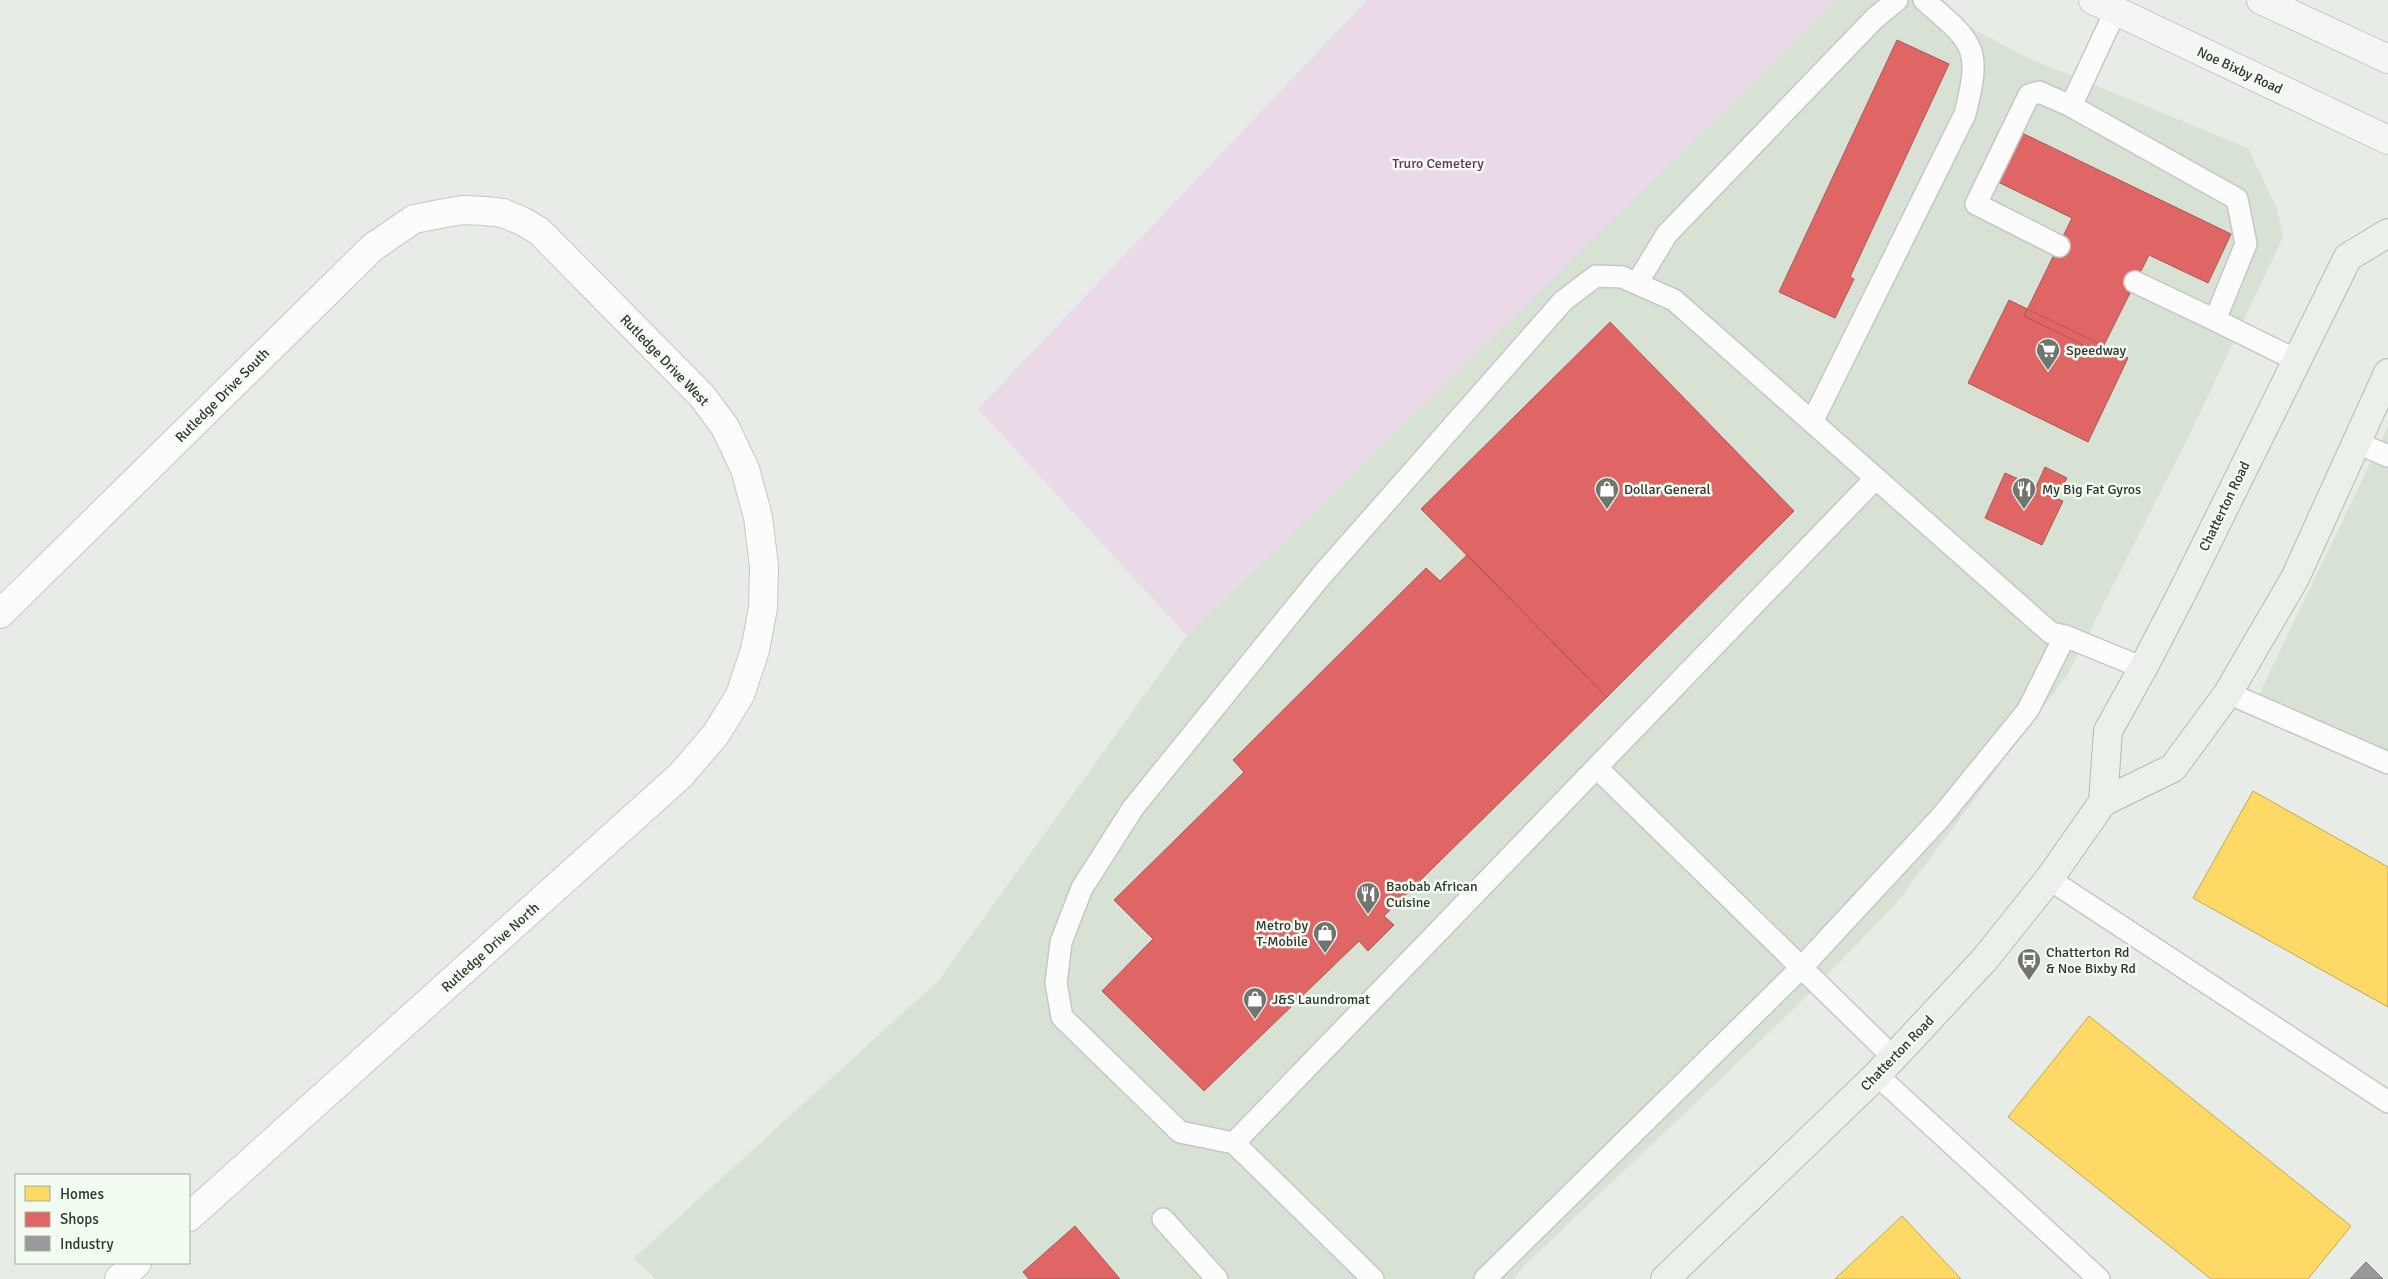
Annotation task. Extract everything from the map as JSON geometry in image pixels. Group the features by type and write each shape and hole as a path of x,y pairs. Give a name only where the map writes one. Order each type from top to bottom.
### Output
{"main road":[{"name":"Chatterton Road","path":"2103,802 2108,731 2143,668 2348,257 2388,234"},
{"name":"Chatterton Road","path":"1678,1275 1885,1067 1985,959 2049,879 2103,802 2173,768 2228,693 2294,578 2388,373"}],"street":[{"path":"2261,0 2388,59"},
{"name":"Noe Bixby Road","path":"2104,6 2388,140"},
{"name":"Rutledge Drive South","path":"0,614 373,247 414,219 464,210"},
{"name":"Rutledge Drive West","path":"464,210 503,213 539,231 702,396 725,427 745,469 758,517 764,566 763,608 755,650"},
{"name":"Rutledge Drive North","path":"190,1216 681,775 716,734 740,695 755,650"},
{"path":"119,1279 136,1264"}],"lane":[{"path":"1637,283 1667,234 1875,18 1897,0"},
{"path":"1812,422 1965,114 1974,78 1973,52 1957,28 1924,0"},
{"path":"2071,106 2104,6"},
{"path":"2058,246 1976,204 2029,95 2040,92 2071,106 2237,199 2246,244 2215,320"},
{"path":"1373,1279 1234,1143 1180,1132 1062,1017 1056,983 1061,942 1082,888 1133,808 1321,576 1563,302 1596,276 1622,277 1674,300 2051,633 2065,636 2143,668"},
{"path":"2135,282 2296,360"},
{"path":"2357,443 2388,456"},
{"path":"1234,1143 1876,478"},
{"path":"1485,1279 1802,967 1941,817 2028,710 2065,636"},
{"path":"2228,693 2388,763"},
{"path":"1598,768 1802,967 1885,1067 2099,1279"},
{"path":"2049,879 2388,1102"},
{"path":"1163,1219 1218,1279"}],"shaded area":[{"path":"1836,0 1918,0 2026,57 2248,148 2277,209 2283,237 2190,434 2068,674 1896,904 1794,1009 1523,1267 1514,1279 656,1279 634,1258 939,980 1187,636"},
{"path":"2388,426 2388,760 2254,705"}],"green space":[{"name":"Truro Cemetery","path":"1367,0 1836,0 1187,636 978,409"}],"building: Homes":[{"path":"2253,791 2388,867 2388,1007 2193,898"},
{"path":"2089,1016 2351,1226 2308,1279 2211,1279 2008,1117"},
{"path":"1902,1216 1961,1279 1835,1279"}],"building: Shops":[{"path":"1897,40 1949,64 1850,277 1854,279 1835,318 1779,292"},
{"name":"Speedway","path":"2020,132 2231,234 2208,283 2149,255 2100,353 2024,316 2072,218 1996,181"},
{"name":"Speedway","path":"2009,300 2128,358 2088,442 1968,383"},
{"name":"Dollar General","path":"1610,322 1794,511 1607,697 1421,509"},
{"name":"My Big Fat Gyros","path":"2045,467 2067,478 2056,498 2063,501 2042,545 1985,518 2005,473 2036,487"},
{"path":"1467,555 1607,697 1384,916 1394,925 1368,951 1359,941 1204,1091 1102,991 1153,939 1114,900 1244,772 1233,760 1426,568 1440,581"},
{"path":"1075,1226 1120,1279 1029,1279 1023,1272"}],"building: Industry":[{"path":"2366,1262 2383,1279 2350,1279"}],"place":[{"name":"Speedway","path":"2048,371"},
{"name":"Dollar General","path":"1607,510"},
{"name":"My Big Fat Gyros","path":"2024,510"},
{"name":"Baobab African Cuisine","path":"1368,915"},
{"name":"Metro by T-Mobile","path":"1325,954"},
{"name":"Chatterton Rd & Noe Bixby Rd","path":"2029,981"},
{"name":"J&S Laundromat","path":"1255,1020"}]}
